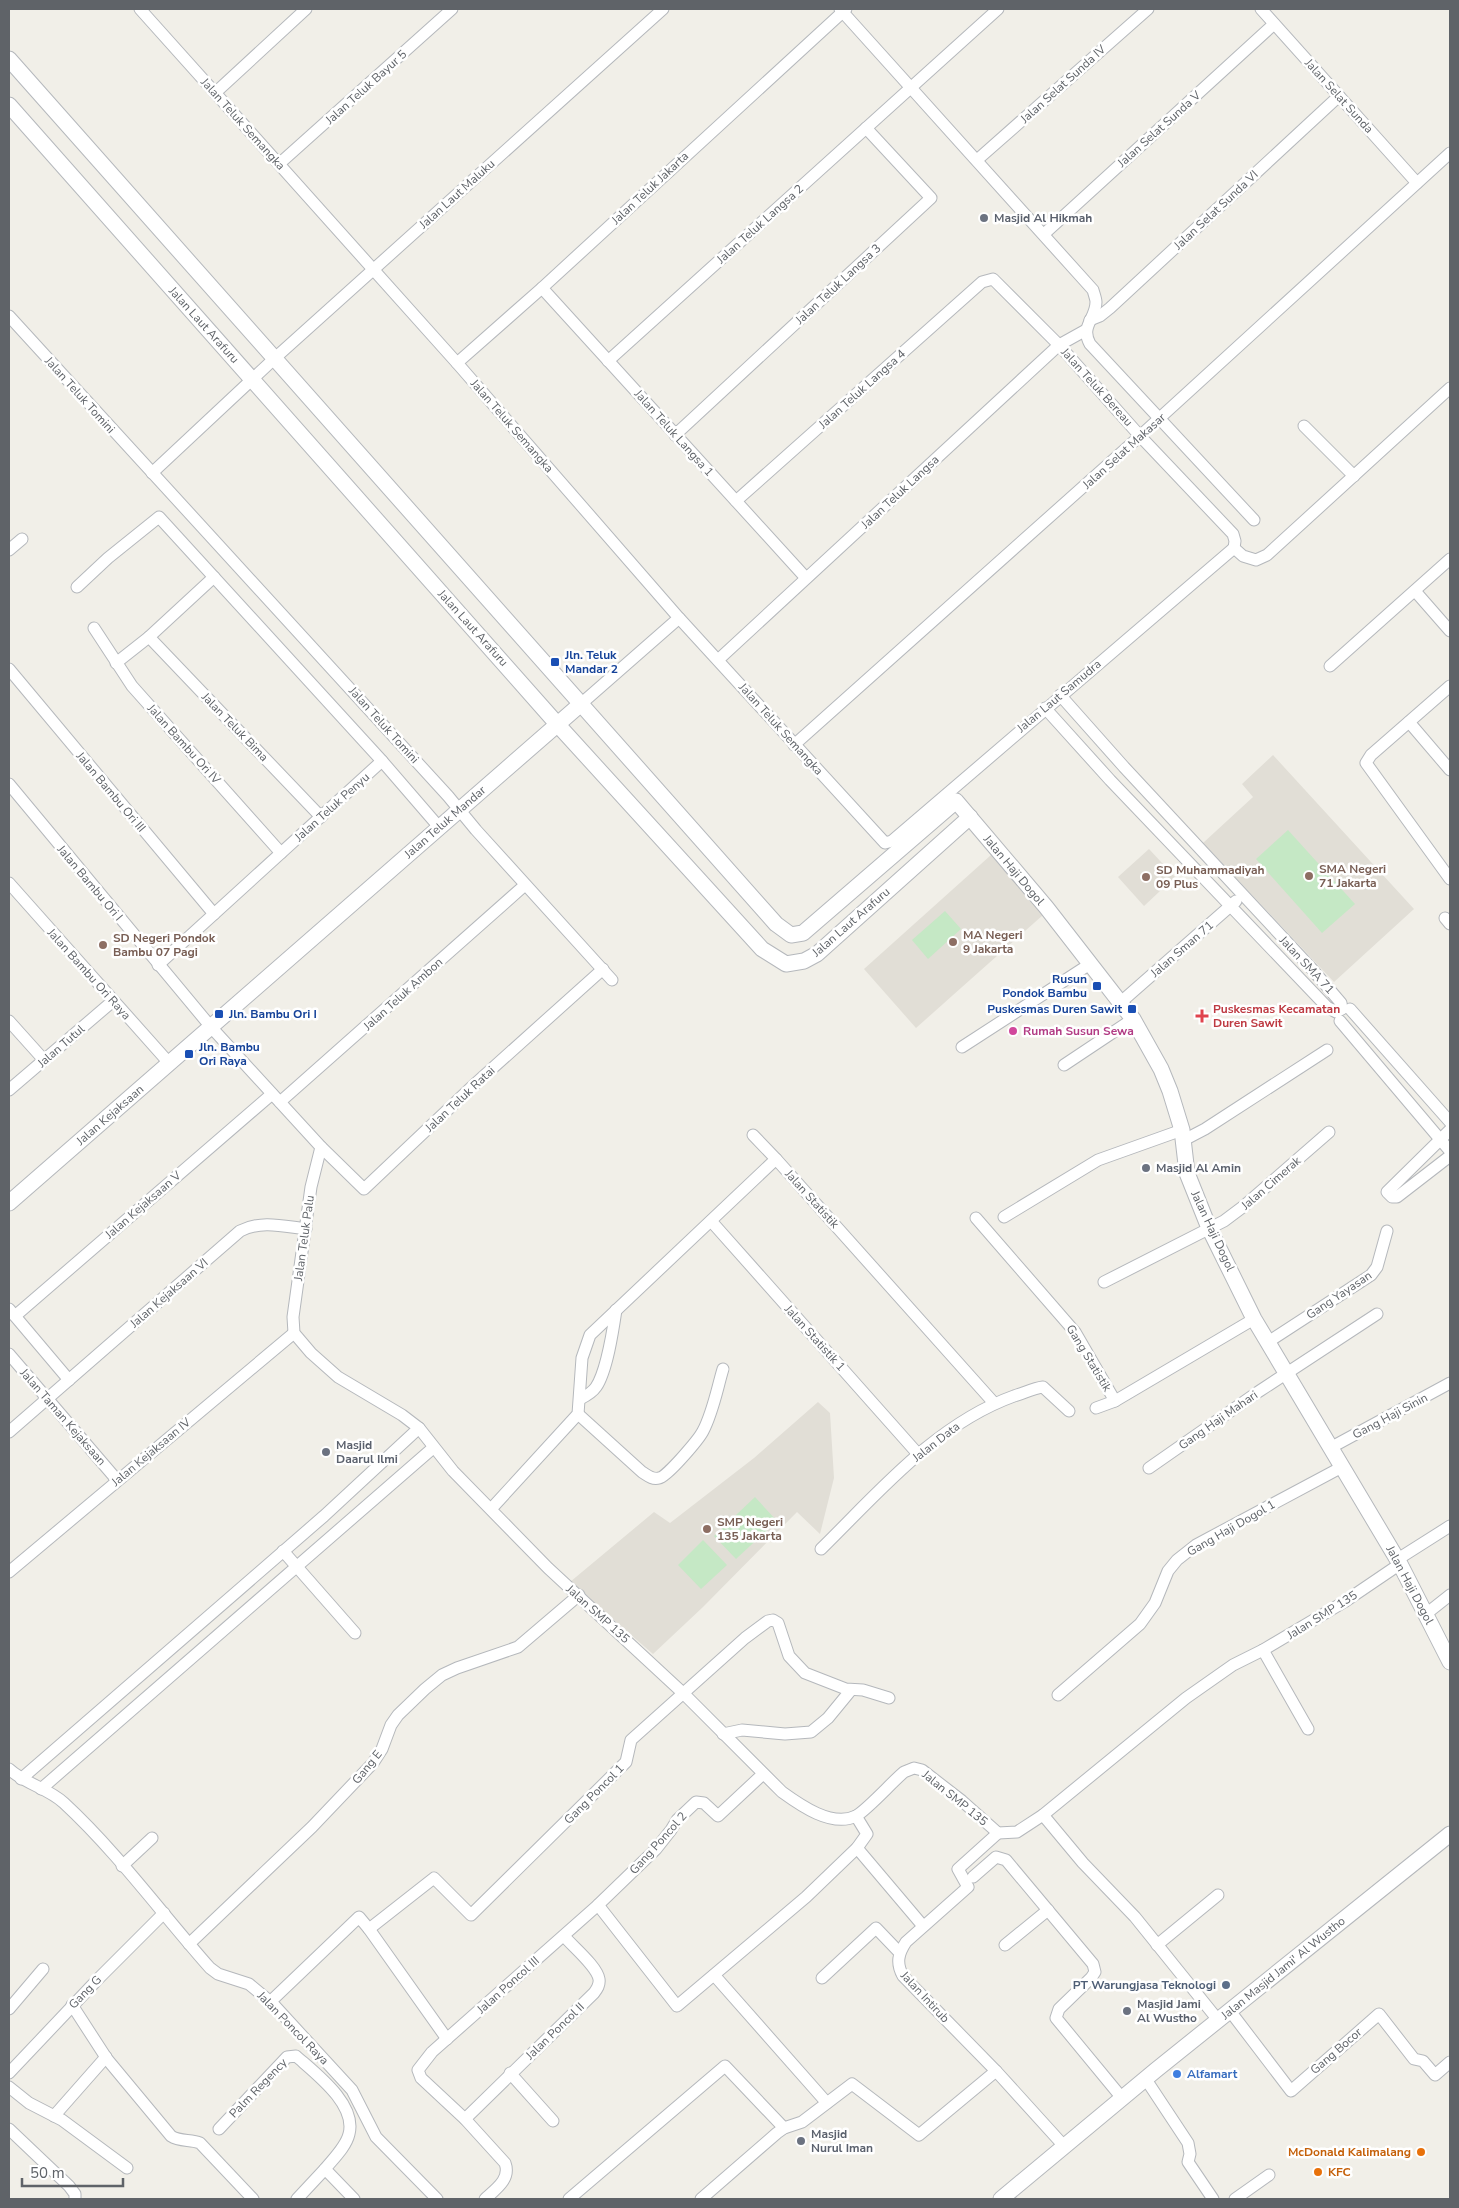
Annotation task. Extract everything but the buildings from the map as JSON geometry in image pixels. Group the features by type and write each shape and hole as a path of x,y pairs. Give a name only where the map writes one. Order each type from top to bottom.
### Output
{"street":[{"path":"215,93 306,9"},
{"name":"Jalan Teluk Bayur 5","path":"279,164 452,9"},
{"name":"Jalan Laut Maluku","path":"252,380 663,9"},
{"name":"Jalan Teluk Langsa 2","path":"608,361 998,9"},
{"name":"Jalan Selat Sunda IV","path":"977,160 1148,9"},
{"name":"Jalan Selat Sunda","path":"1261,9 1418,183"},
{"name":"Jalan Teluk Semangka","path":"143,10 457,363 679,618 885,843"},
{"path":"843,10 1093,290 1096,303 1086,337 1090,344 1254,520"},
{"name":"Jalan Teluk Jakarta","path":"457,363 542,288 843,10"},
{"name":"Jalan Selat Sunda V","path":"1044,234 1274,24"},
{"name":"Jalan Laut Arafuru","path":"9,59 776,924 791,935 803,933 952,796"},
{"name":"Jalan Selat Sunda VI","path":"1088,325 1110,308 1339,96"},
{"name":"Jalan Laut Arafuru","path":"9,106 558,724 762,949 786,964 804,961 817,954 970,817"},
{"name":"Jalan Teluk Langsa 3","path":"675,434 931,198 866,128"},
{"name":"Jalan Selat Makasar","path":"794,745 1159,419 1450,153"},
{"name":"Jalan Teluk Bereau","path":"988,279 999,283 1059,345 1140,436 1233,534 1234,548"},
{"name":"Jalan Teluk Langsa 4","path":"736,501 975,288 988,279"},
{"name":"Jalan Teluk Langsa 1","path":"542,288 806,578"},
{"name":"Jalan Teluk Tomini","path":"9,316 460,810 525,885 612,980"},
{"name":"Jalan Teluk Langsa","path":"718,660 1059,345 1088,325"},
{"path":"152,473 252,380"},
{"path":"1234,548 1243,556 1256,560 1267,554 1450,388"},
{"path":"1304,426 1354,476"},
{"name":"Jalan Teluk Tomini","path":"77,587 108,558 159,518 382,761 439,827"},
{"path":"9,550 22,539"},
{"name":"Jalan Laut Samudra","path":"885,843 892,841 952,796 1045,708 1234,548"},
{"path":"1330,666 1450,558"},
{"path":"116,664 149,637 214,577"},
{"path":"1415,591 1450,631"},
{"name":"Jalan Teluk Mandar","path":"211,1027 679,618"},
{"name":"Jalan Bambu Ori IV","path":"94,628 132,686 281,854"},
{"name":"Jalan Teluk Bima","path":"149,637 321,817"},
{"name":"Jalan Bambu Ori III","path":"9,669 214,914"},
{"path":"1450,686 1371,755 1366,763 1450,879"},
{"name":"Jalan SMA 71","path":"1045,708 1110,780 1327,1008 1336,1012 1342,1009 1341,1002 1335,994 1124,767 1060,695"},
{"path":"1409,722 1450,770"},
{"name":"Jalan Teluk Penyu","path":"158,965 382,761"},
{"path":"1110,780 1124,767"},
{"name":"Jalan Bambu Ori I","path":"9,784 211,1027"},
{"name":"Jalan Haji Dogol","path":"952,796 1046,907 1133,1019 1161,1069 1178,1111 1183,1135 1187,1174 1209,1228 1254,1319 1399,1561 1450,1662"},
{"name":"Jalan Bambu Ori Raya","path":"9,883 170,1064"},
{"name":"Jalan Teluk Ambon","path":"276,1098 525,885"},
{"name":"Jalan Sman 71","path":"1121,1002 1243,895"},
{"path":"962,1047 1090,964"},
{"name":"Jalan Teluk Ratai","path":"321,1147 364,1189 476,1083 603,969"},
{"name":"Jalan Tutul","path":"9,1090 113,1001"},
{"path":"1350,1009 1450,1122"},
{"path":"1064,1065 1133,1019"},
{"path":"9,1021 44,1060"},
{"path":"1340,1021 1450,1151"},
{"path":"211,1027 321,1147"},
{"name":"Jalan Kejaksaan","path":"9,1203 211,1027"},
{"path":"1004,1217 1098,1160 1206,1129 1327,1050"},
{"name":"Jalan Kejaksaan V","path":"12,1313 276,1098"},
{"path":"1450,1130 1387,1192 1392,1197 1397,1197 1450,1156"},
{"name":"Jalan Cimerak","path":"1104,1282 1209,1228 1244,1206 1328,1132"},
{"path":"754,1134 776,1159"},
{"name":"Jalan Teluk Palu","path":"294,1333 292,1317 311,1187 321,1147"},
{"name":"Jalan Statistik","path":"578,1414 580,1399 579,1380 586,1345 590,1335 776,1159 994,1403"},
{"name":"Gang Statistik","path":"976,1218 1075,1332 1115,1401 1254,1319"},
{"name":"Jalan Statistik 1","path":"711,1221 918,1454"},
{"name":"Jalan Kejaksaan VI","path":"9,1432 240,1231 264,1223 306,1229"},
{"name":"Gang Yayasan","path":"1268,1342 1371,1275 1377,1267 1387,1231"},
{"path":"580,1399 595,1390 600,1382 616,1310"},
{"path":"12,1313 69,1380"},
{"name":"Gang Haji Mahari","path":"1149,1468 1258,1392 1377,1314"},
{"path":"21,1779 282,1551 419,1428 402,1415 338,1376 311,1353 294,1333"},
{"name":"Jalan Kejaksaan IV","path":"9,1572 294,1333"},
{"name":"Jalan Taman Kejaksaan","path":"9,1354 117,1480"},
{"path":"491,1509 578,1414 642,1472 651,1478 658,1479 664,1476 702,1433 723,1369"},
{"name":"Gang Haji Sinin","path":"1330,1448 1450,1383"},
{"name":"Jalan Data","path":"821,1549 918,1454 964,1421 994,1403 1043,1387 1048,1388 1069,1411"},
{"path":"1096,1408 1115,1401"},
{"name":"Jalan SMP 135","path":"419,1428 453,1471 548,1568 684,1694 782,1792 800,1805 837,1819 856,1816 904,1772 914,1768 922,1770 962,1801 998,1833 1017,1832 1043,1815 1186,1698 1234,1665 1264,1650 1344,1602 1450,1526"},
{"path":"41,1789 433,1448"},
{"name":"Gang Haji Dogol 1","path":"1058,1695 1140,1624 1155,1603 1162,1582 1177,1560 1196,1545 1342,1467"},
{"path":"282,1551 355,1634"},
{"name":"Gang E","path":"189,1944 367,1770 382,1749 386,1736 395,1720 425,1689 442,1676 457,1668 518,1648 578,1595"},
{"path":"1426,1614 1450,1596"},
{"name":"Gang Poncol 1","path":"369,1929 434,1878 470,1915 626,1762 632,1740 745,1638 771,1620 776,1621 782,1631 786,1650 795,1665 814,1678 851,1690"},
{"path":"1264,1650 1308,1729"},
{"path":"723,1734 742,1730 785,1734 811,1732 828,1718 851,1690 863,1690 889,1698"},
{"name":"Jalan Poncol Raya","path":"9,1769 21,1779 63,1802 164,1913 210,1968 218,1974 249,1984 270,2002 352,2090 376,2137 437,2199"},
{"name":"Gang Poncol 2","path":"598,1905 656,1849 671,1830 676,1820 696,1802 704,1803 718,1816 763,1774"},
{"path":"1043,1815 1083,1863 1134,1917 1157,1945 1224,2015"},
{"path":"598,1905 677,2006 806,1897 857,1848 867,1834 856,1816"},
{"name":"Jalan Intirub","path":"998,1833 958,1869 968,1887 906,1942 899,1952 898,1968 903,1976 996,2071 1064,2146"},
{"path":"122,1866 152,1838"},
{"name":"Jalan Masjid Jami' Al Wustho","path":"1001,2199 1145,2078 1448,1840"},
{"path":"857,1848 923,1926"},
{"path":"973,1877 996,1857 1002,1858 1093,1964 1095,1972 1092,1978 1059,2009 1056,2018 1122,2098"},
{"path":"1157,1945 1218,1895"},
{"name":"Jalan Poncol III","path":"465,2120 421,2078 418,2070 419,2066 598,1905"},
{"path":"1005,1945 1048,1910"},
{"name":"Gang G","path":"9,2073 72,2005 164,1913"},
{"path":"270,2002 359,1917 447,2039"},
{"path":"822,1978 876,1928 899,1952"},
{"name":"Jalan Poncol II","path":"465,2120 599,1986 599,1979 595,1970 564,1936"},
{"path":"9,2009 43,1969"},
{"path":"714,1975 828,2102"},
{"path":"72,2005 106,2058 171,2136 190,2139 200,2143 253,2199"},
{"name":"Gang Bocor","path":"1224,2015 1291,2091 1379,2014 1414,2059 1423,2061 1435,2075 1450,2062"},
{"name":"Palm Regency","path":"219,2129 287,2057 296,2056 332,2088 350,2119 349,2134 342,2149 297,2199"},
{"path":"54,2116 106,2058"},
{"path":"569,2199 725,2066 784,2128"},
{"path":"702,2199 784,2128 802,2122 852,2084 919,2135 996,2071"},
{"path":"510,2073 552,2121"},
{"path":"1145,2078 1188,2143 1190,2154 1188,2162 1214,2199"},
{"path":"9,2087 29,2102 54,2116 127,2168"},
{"path":"465,2120 505,2163 508,2170 502,2183 485,2199"},
{"path":"9,2129 69,2186 75,2199"},
{"path":"325,2169 354,2199"},
{"path":"1235,2199 1269,2175"}],"shaded area":[{"name":"SMA Negeri 71 Jakarta","path":"1273,755 1414,909 1334,982 1203,843 1253,797 1242,784"},
{"name":"SD Muhammadiyah 09 Plus","path":"1149,849 1175,877 1144,906 1118,877"},
{"name":"MA Negeri 9 Jakarta","path":"991,855 1043,915 916,1028 864,969"},
{"name":"SMP Negeri 135 Jakarta","path":"818,1402 830,1413 834,1478 820,1534 797,1512 703,1607 653,1654 570,1582 654,1512 670,1523 754,1458"}],"green space":[{"path":"1288,830 1355,904 1322,933 1256,859"},
{"path":"945,911 961,929 928,959 912,940"},
{"path":"755,1497 777,1521 736,1559 714,1536"},
{"path":"703,1540 727,1565 701,1589 678,1565"}],"place":[{"name":"Masjid Al Hikmah","path":"984,218"},
{"name":"Jln. Teluk Mandar 2","path":"555,662"},
{"name":"SMA Negeri 71 Jakarta","path":"1309,876"},
{"name":"SD Muhammadiyah 09 Plus","path":"1146,877"},
{"name":"MA Negeri 9 Jakarta","path":"953,942"},
{"name":"SD Negeri Pondok Bambu 07 Pagi","path":"103,945"},
{"name":"Rusun Pondok Bambu","path":"1097,986"},
{"name":"Puskesmas Duren Sawit","path":"1132,1009"},
{"name":"Jln. Bambu Ori I","path":"219,1014"},
{"name":"Puskesmas Kecamatan Duren Sawit","path":"1202,1016"},
{"name":"Rumah Susun Sewa","path":"1013,1031"},
{"name":"Jln. Bambu Ori Raya","path":"189,1054"},
{"name":"Masjid Al Amin","path":"1146,1168"},
{"name":"Masjid Daarul Ilmi","path":"326,1452"},
{"name":"SMP Negeri 135 Jakarta","path":"707,1529"},
{"name":"PT Warungjasa Teknologi","path":"1226,1985"},
{"name":"Masjid Jami Al Wustho","path":"1127,2011"},
{"name":"Alfamart","path":"1177,2074"},
{"name":"Masjid Nurul Iman","path":"801,2141"},
{"name":"McDonald Kalimalang","path":"1421,2152"},
{"name":"KFC","path":"1318,2172"}]}
